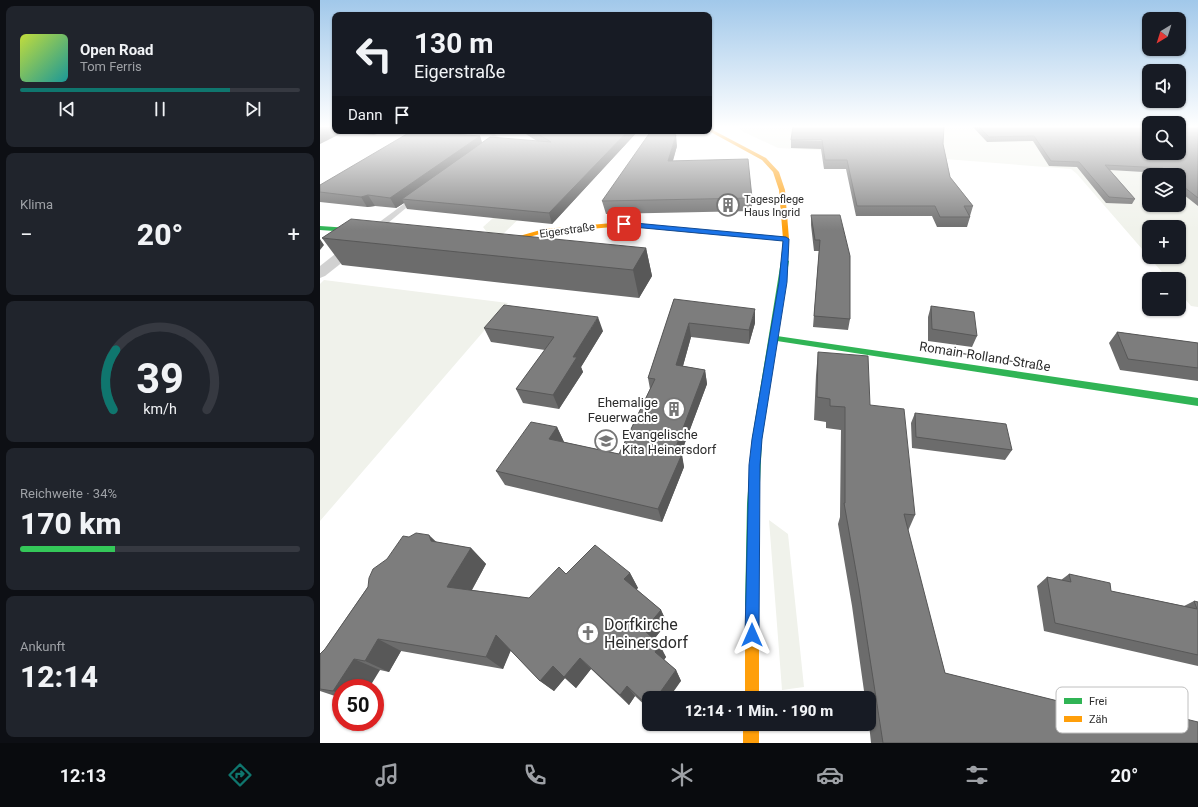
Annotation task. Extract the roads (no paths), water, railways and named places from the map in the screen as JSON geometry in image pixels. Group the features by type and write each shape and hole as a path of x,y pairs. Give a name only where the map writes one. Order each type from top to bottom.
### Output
{"main road":[{"path":"752,691 752,543 755,465 757,439 785,267 786,239 780,180 776,172 766,161"},
{"name":"Eigerstraße","path":"486,243 500,243 544,231 617,224 786,239"},
{"path":"320,228 387,234"},
{"name":"Romain-Rolland-Straße","path":"774,338 790,339 1195,402"},
{"path":"751,743 752,731"}],"street":[{"path":"320,273 372,232"}],"lane":[{"path":"372,232 420,194"}],"place":[{"name":"Tagespflege Haus Ingrid","path":"728,205"},
{"name":"Ehemalige Feuerwache","path":"674,409"},
{"name":"Evangelische Kita Heinersdorf","path":"606,441"},
{"name":"Dorfkirche Heinersdorf","path":"588,633"}]}
